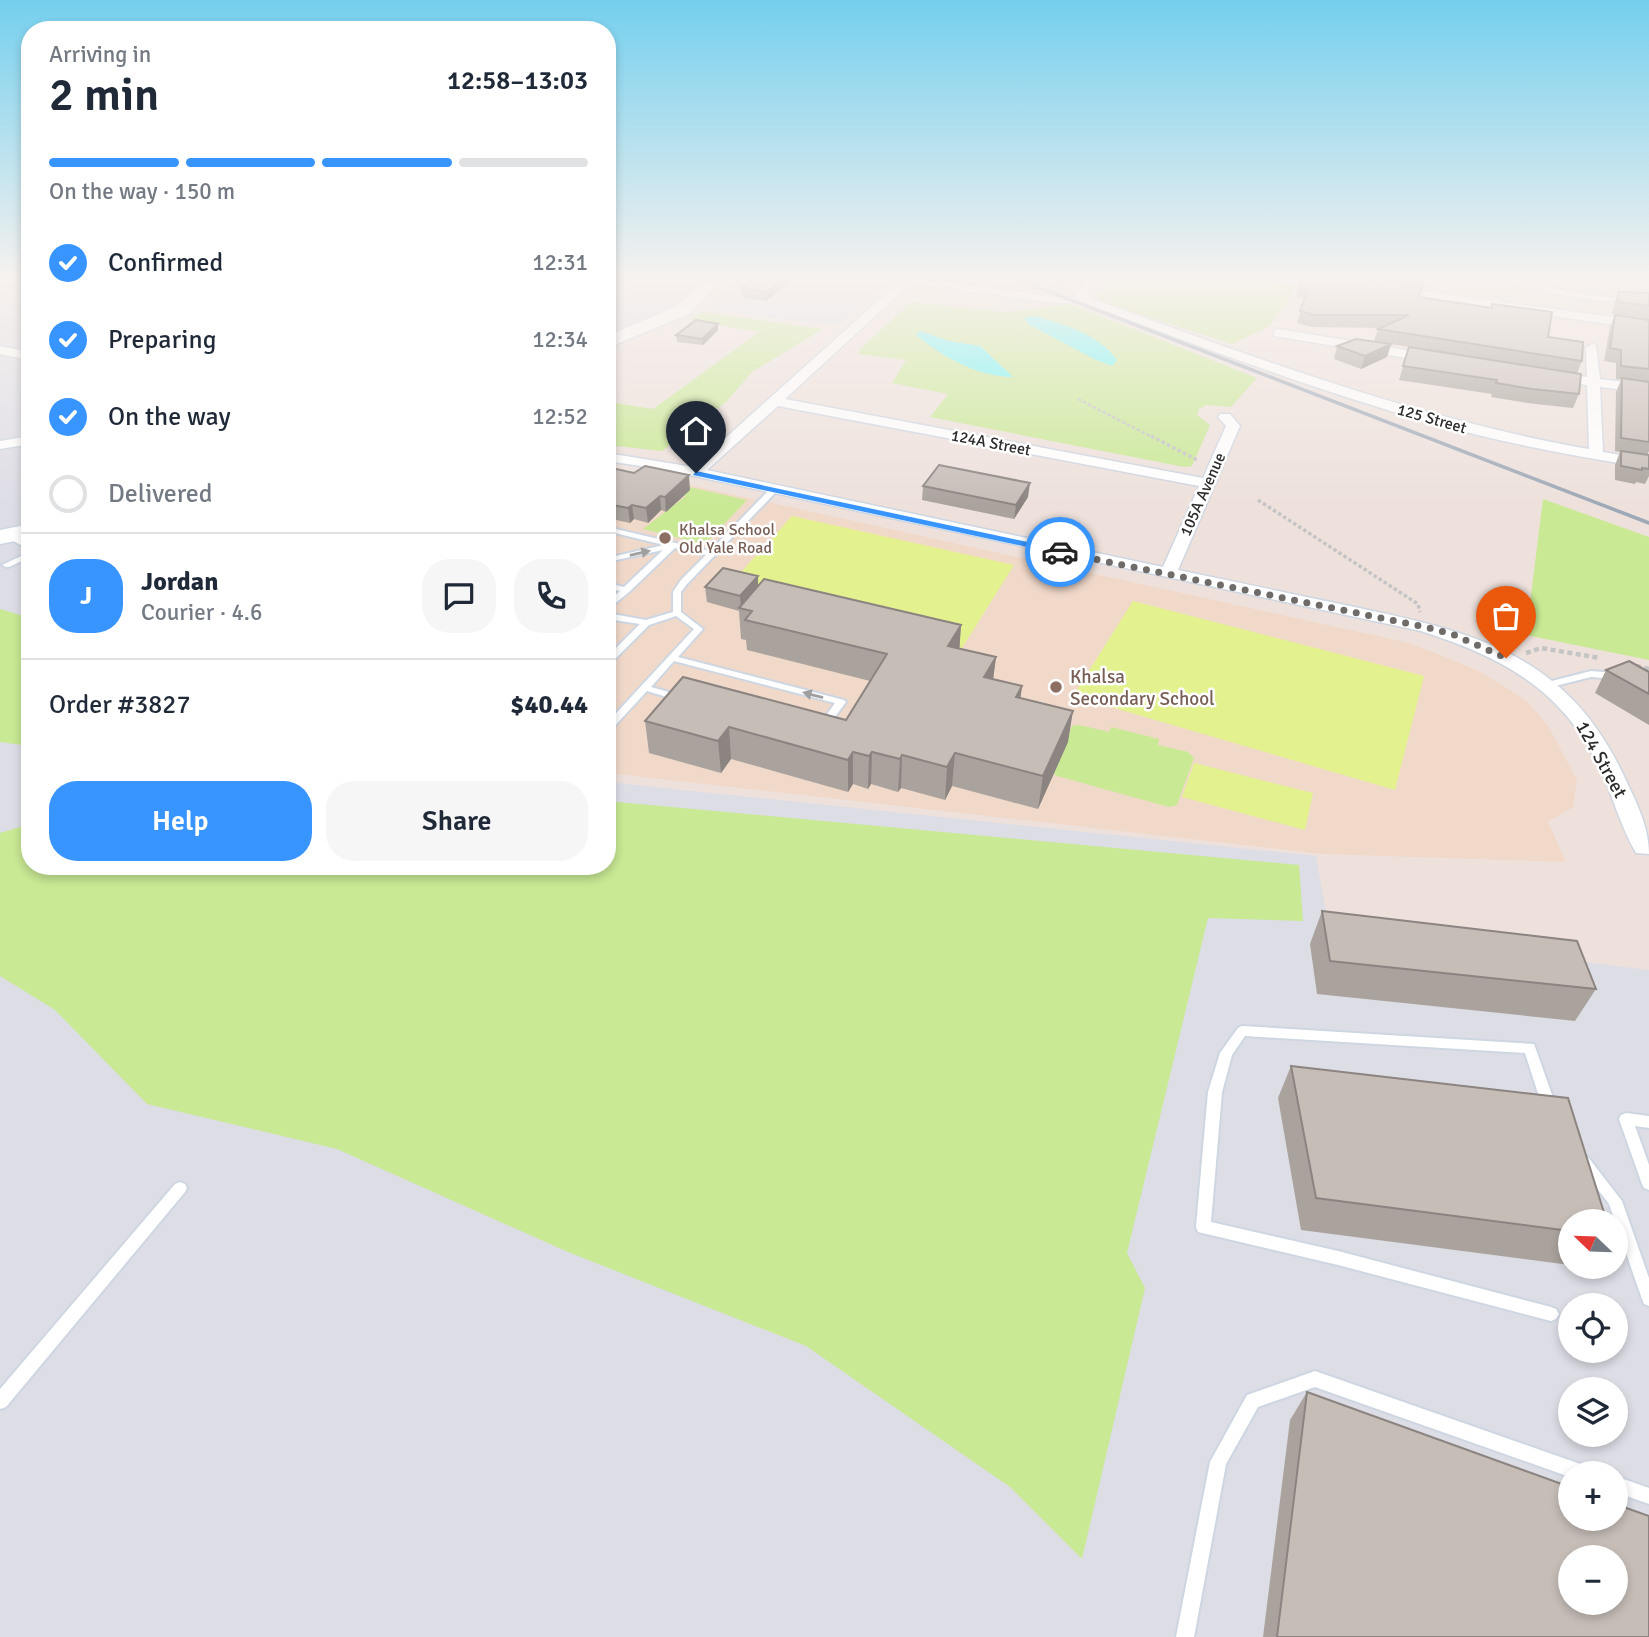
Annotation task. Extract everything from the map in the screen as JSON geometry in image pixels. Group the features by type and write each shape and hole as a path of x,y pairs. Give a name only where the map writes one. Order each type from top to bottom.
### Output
{"street":[{"path":"696,473 827,353"},
{"name":"125 Street","path":"1235,353 1440,421 1596,456 1649,464"},
{"path":"1400,353 1448,361"},
{"path":"1592,353 1596,456"},
{"path":"0,365 21,360"},
{"path":"1538,375 1649,389"},
{"name":"124A Street","path":"775,401 1207,483"},
{"name":"105A Avenue","path":"1168,574 1233,426 1225,417"},
{"path":"0,445 21,442"},
{"name":"124 Street","path":"616,459 696,473 1425,627 1487,649 1547,685 1564,699 1596,741 1620,785 1644,848"}],"lane":[{"path":"677,613 677,592 773,491"},
{"path":"616,531 712,554"},
{"path":"616,557 673,545"},
{"path":"616,599 673,545"},
{"path":"6,565 21,558"},
{"path":"616,587 626,590"},
{"path":"616,617 646,622 677,613"},
{"path":"616,719 699,629 677,613"},
{"path":"616,653 646,622"},
{"path":"673,658 841,702 817,735"},
{"path":"1547,685 1591,674 1607,674 1627,679"},
{"path":"645,688 685,699"},
{"path":"1551,1314 1338,1258 1203,1227 1215,1092 1226,1053 1242,1031 1530,1048 1553,1117"},
{"path":"1649,1122 1626,1119 1649,1184"},
{"path":"1573,1149 1615,1201 1649,1298"},
{"path":"0,1401 180,1188"},
{"path":"1185,1637 1217,1462 1253,1401 1315,1379 1558,1464"},
{"path":"1628,1489 1649,1496"}],"path":[{"path":"1078,398 1195,460 1215,465"},
{"path":"1258,500 1418,604 1425,627"},
{"path":"1526,653 1541,648 1608,660"},
{"path":"1635,666 1649,669"}],"shaded area":[{"path":"0,353 21,353 21,875 616,875 616,783 1316,856 1329,930 1649,970 1649,1637 0,1637"},
{"name":"Khalsa Secondary School","path":"616,470 1405,642 1481,672 1527,701 1549,727 1577,780 1573,807 1548,822 1566,862 1323,854 616,774"}],"green space":[{"path":"730,353 783,353 752,372 726,402 662,451 616,446 616,403 653,409"},
{"path":"950,353 986,373 1012,377 988,353 1195,353 1257,378 1231,407 1206,405 1199,409 1197,415 1210,425 1192,466 1184,467 930,417 948,394 892,383 906,360 858,354"},
{"path":"646,477 747,500 707,542 696,542 643,529 686,496 638,484"},
{"path":"1543,499 1649,537 1649,660 1526,635"},
{"path":"792,516 1014,565 962,648 761,600 732,582"},
{"path":"1133,601 1424,676 1395,790 1073,696"},
{"path":"0,609 21,615 21,745 0,742"},
{"path":"1080,725 1109,732 1111,727 1159,739 1158,745 1188,752 1194,758 1177,805 1169,807 1057,776 1052,772 1072,726"},
{"path":"1194,763 1313,793 1305,830 1182,797"},
{"path":"616,802 1299,865 1303,921 1208,918 1127,1253 1145,1288 1082,1559 1010,1487 806,1346 568,1252 337,1149 147,1104 55,1010 0,976 0,833 21,827 21,875 616,875"}],"water":[{"path":"942,353 988,353 1013,377 987,374"},
{"path":"1084,353 1112,353 1117,360 1112,366"}],"building":[{"path":"1407,353 1450,353 1581,374 1579,394 1532,389 1496,383 1497,380 1403,366"},
{"path":"1534,353 1582,353 1582,361"},
{"path":"1621,353 1649,353 1649,369 1621,366"},
{"path":"1622,378 1649,382 1649,442 1621,438"},
{"path":"1621,451 1649,455 1649,469 1621,466"},
{"path":"939,465 1030,483 1016,505 923,486"},
{"path":"645,466 689,475 665,497 660,496 646,508 616,506 616,469 634,473"},
{"path":"723,568 758,576 740,596 705,587"},
{"path":"764,579 961,625 948,646 996,657 984,677 1022,686 1016,697 1073,711 1043,776 955,753 947,767 902,755 900,759 872,752 869,756 853,752 848,760 729,727 718,741 645,721 683,677 846,720 887,654 745,620 752,611 739,608"},
{"path":"1629,661 1649,672 1649,694 1606,670"},
{"path":"1322,911 1577,941 1596,989 1330,961"},
{"path":"1291,1066 1568,1098 1603,1209 1558,1209 1558,1229 1316,1198"},
{"path":"1307,1392 1558,1483 1558,1531 1628,1531 1628,1509 1649,1516 1649,1637 1277,1637"}],"railway":[{"path":"1209,353 1649,523"}],"way so far":[{"path":"1060,552 1425,627 1452,634 1506,658"}],"place":[{"name":"Khalsa School Old Yale Road","path":"665,538"},
{"name":"Khalsa Secondary School","path":"1056,687"}],"route":[{"path":"696,473 1060,552"}]}
